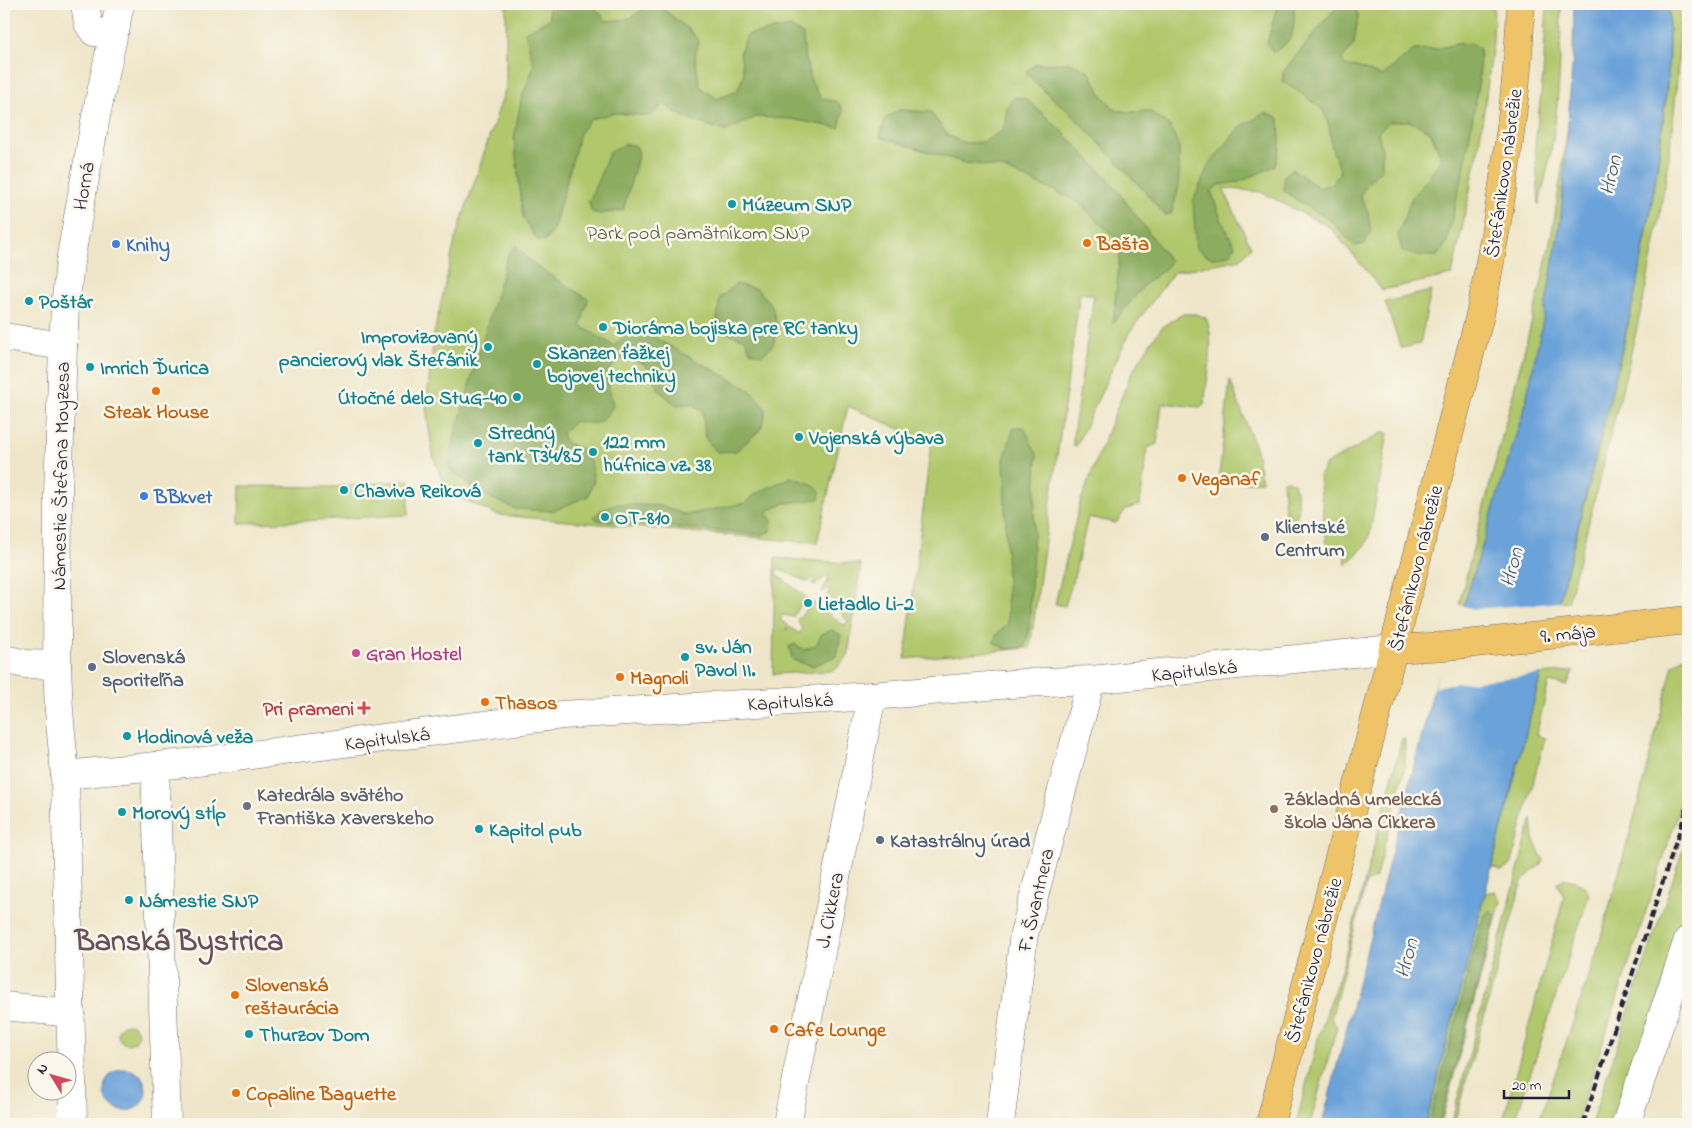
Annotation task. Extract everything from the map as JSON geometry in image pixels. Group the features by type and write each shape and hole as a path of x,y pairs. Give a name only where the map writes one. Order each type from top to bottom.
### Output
{"main road":[{"name":"Štefánikovo nábrežie","path":"1270,1124 1480,315 1508,155 1515,94 1521,4"},
{"name":"9. mája","path":"1393,649 1447,646 1688,620"}],"street":[{"name":"Horná","path":"85,4 88,23 94,32 106,33 118,15"},
{"name":"Horná","path":"63,346 64,308 70,262 96,116 118,15"},
{"name":"Námestie Štefana Moyzesa","path":"4,337 63,346 58,495 57,665 58,711 65,775"},
{"name":"Kapitulská","path":"155,766 192,763 562,715 872,696 1024,683 1091,680 1393,649"},
{"path":"4,659 26,664 57,665"},
{"name":"F. Švantnera","path":"1000,1124 1024,934 1091,680"},
{"name":"J. Cikkera","path":"787,1124 872,696"},
{"path":"73,1124 65,775 155,766 166,1124"},
{"path":"1626,1124 1688,940"},
{"path":"4,1006 71,1013"}],"green space":[{"name":"Park pod pamätníkom SNP","path":"506,4 1494,4 1493,44 1478,153 1452,275 1382,290 1331,228 1261,192 1223,188 1251,247 1241,259 1174,272 1129,333 1076,446 1073,445 1073,436 1094,295 1080,293 1030,648 905,659 931,443 848,406 817,543 498,515 460,498 443,482 433,456 426,408 434,334 455,240 506,87"},
{"path":"548,4 592,4 606,21 627,19 647,6 657,4 689,30 699,41 695,57 700,87 717,99 737,91 744,75 740,52 747,35 790,27 803,35 804,52 810,78 821,98 838,102 843,111 839,128 791,119 756,117 726,131 685,118 664,104 651,116 614,113 591,119 580,132 553,231 546,240 537,240 523,217 514,139 521,100 534,66 525,32 550,19"},
{"path":"1278,4 1294,4 1294,26 1286,43 1273,52 1267,43"},
{"path":"1339,4 1355,4 1358,17 1354,44 1342,59 1345,66 1357,67 1382,76 1414,50 1436,49 1455,44 1471,43 1480,49 1479,80 1464,169 1446,244 1437,256 1417,256 1402,251 1398,235 1412,197 1432,173 1441,157 1430,131 1409,121 1389,122 1378,132 1382,149 1382,169 1360,195 1368,212 1371,233 1364,244 1356,246 1331,221 1284,190 1284,176 1292,169 1319,188 1331,184 1340,174 1332,148 1329,126 1324,113 1312,101 1283,82 1283,72"},
{"path":"1547,4 1561,4 1560,61 1553,138 1539,205 1535,145 1543,76"},
{"path":"1669,4 1680,4 1678,58 1668,166 1659,219 1638,324 1568,602 1559,603 1609,407 1639,276 1661,143 1668,76"},
{"path":"1069,63 1089,71 1101,94 1115,110 1129,112 1149,111 1170,126 1179,146 1178,191 1171,214 1165,215 1131,176 1026,71 1036,64"},
{"path":"1015,97 1026,99 1061,130 1111,182 1170,261 1164,270 1146,283 1113,323 1121,243 1077,201 1002,168 965,163 880,137 885,119 899,110 931,112 947,135 965,143 984,142 1003,130 1008,104"},
{"path":"1265,113 1279,118 1280,147 1275,166 1239,182 1219,185 1211,191 1222,222 1235,246 1230,255 1212,258 1196,249 1193,202 1208,166 1239,128"},
{"path":"1569,119 1561,217 1544,315 1525,406 1464,605 1459,604 1542,281 1555,216"},
{"path":"626,144 636,146 639,153 623,210 600,214 592,212 589,202 610,151"},
{"path":"516,246 536,266 588,299 581,326 614,346 635,327 750,390 766,409 764,421 759,431 736,451 717,452 705,438 703,413 693,404 676,405 660,391 645,364 622,358 606,372 613,406 605,417 601,421 594,423 575,421 562,433 565,442 581,449 590,461 594,481 588,496 553,511 515,509 478,492 449,468 454,438 508,254"},
{"path":"736,284 757,289 772,306 778,329 773,345 762,355 750,351 745,339 727,333 717,319 720,298"},
{"path":"1431,291 1420,344 1401,348 1385,302"},
{"path":"1183,314 1196,314 1206,318 1209,327 1211,348 1204,404 1200,407 1162,403 1157,444 1147,448 1140,505 1126,509 1116,523 1088,517 1065,606 1055,604 1080,503 1131,374 1163,326"},
{"path":"1230,380 1256,450 1262,481 1218,484"},
{"path":"1014,427 1024,427 1037,455 1029,631 1025,647 1007,649 994,643 996,635 1008,624 1004,460"},
{"path":"1384,432 1388,433 1370,533 1364,547 1346,565 1344,551 1328,553 1319,477 1325,465"},
{"path":"791,477 812,484 820,491 819,499 785,503 766,512 772,521 771,531 761,535 597,520 594,517 601,510 618,504 663,506 686,515 745,503 757,493"},
{"path":"410,480 408,515 239,523 240,486 332,487"},
{"path":"1287,480 1294,483 1299,508 1296,518 1286,529 1283,481"},
{"path":"775,558 861,564 848,656 834,671 773,674","holes":["778,569 808,582 814,578 815,580 812,584 815,586 828,576 829,579 822,591 823,593 828,588 830,589 827,596 848,623 843,625 813,602 797,620 802,629 801,632 798,633 790,627 786,630 788,625 780,620 781,617 784,615 793,617 806,597 777,575 776,571"]},
{"path":"832,630 841,635 836,656 813,666 793,660 789,647 795,644 804,650 816,645 822,634"},
{"path":"1688,656 1688,783 1576,1124 1538,1124 1596,955 1635,815 1673,665"},
{"path":"1573,671 1567,686 1549,682 1536,735 1545,738 1511,865 1501,871 1492,867 1541,674"},
{"path":"1402,739 1405,740 1405,767 1376,877 1366,883 1331,1019 1337,1027 1310,1124 1296,1124 1319,1035 1342,968"},
{"path":"1532,818 1534,841 1544,861 1522,881 1454,1124 1451,1124"},
{"path":"1688,834 1688,911 1616,1124 1591,1124"},
{"path":"1563,879 1579,882 1585,887 1589,895 1514,1124 1502,1124 1564,897 1557,883"},
{"path":"1495,891 1501,901 1441,1124 1426,1124 1485,893"},
{"path":"1490,910 1495,915 1494,923 1439,1124 1429,1124 1481,923"},
{"path":"128,1024 135,1027 138,1034 135,1041 128,1044 121,1041 118,1034 121,1027"}],"water":[{"name":"Hron","path":"1574,4 1669,4 1668,75 1654,189 1637,286 1559,603 1426,1124 1322,1124 1434,688 1464,605 1525,406 1544,315 1561,217 1573,54"},
{"path":"125,1069 140,1075 146,1090 140,1105 125,1111 110,1105 104,1090 110,1075"}],"pier":[{"path":"1562,602 1544,674 1449,684 1434,688 1461,605 1474,609"}],"railway":[{"path":"1583,1124 1688,805"}],"place":[{"name":"Múzeum SNP","path":"732,204"},
{"name":"Bašta","path":"1087,243"},
{"name":"Knihy","path":"116,244"},
{"name":"Poštár","path":"29,301"},
{"name":"Dioráma bojiska pre RC tanky","path":"603,327"},
{"name":"Improvizovaný pancierový vlak Štefánik","path":"488,347"},
{"name":"Skanzen ťažkej bojovej techniky","path":"537,364"},
{"name":"Imrich Ďurica","path":"90,367"},
{"name":"Steak House","path":"156,391"},
{"name":"Útočné delo StuG-40","path":"517,397"},
{"name":"Vojenská výbava","path":"799,437"},
{"name":"Stredný tank T34/85","path":"478,443"},
{"name":"122 mm húfnica vz. 38","path":"593,452"},
{"name":"Veganaf","path":"1182,478"},
{"name":"Chaviva Reiková","path":"344,490"},
{"name":"BBkvet","path":"144,496"},
{"name":"OT-810","path":"605,517"},
{"name":"Klientské Centrum","path":"1265,537"},
{"name":"Lietadlo Li-2","path":"808,603"},
{"name":"Gran Hostel","path":"356,653"},
{"name":"sv. Ján Pavol II.","path":"685,657"},
{"name":"Slovenská sporiteľňa","path":"92,667"},
{"name":"Magnoli","path":"620,677"},
{"name":"Thasos","path":"485,702"},
{"name":"Pri prameni","path":"364,708"},
{"name":"Hodinová veža","path":"127,736"},
{"name":"Katedrála svätého Františka Xaverskeho","path":"247,806"},
{"name":"Základná umelecká škola Jána Cikkera","path":"1274,809"},
{"name":"Morový stĺp","path":"122,812"},
{"name":"Kapitol pub","path":"479,829"},
{"name":"Katastrálny úrad","path":"880,840"},
{"name":"Námestie SNP","path":"129,900"},
{"name":"Slovenská reštaurácia","path":"235,995"},
{"name":"Cafe Lounge","path":"774,1029"},
{"name":"Thurzov Dom","path":"249,1034"},
{"name":"Copaline Baguette","path":"236,1093"}],"district":[{"name":"Banská Bystrica","path":"179,940"}]}
